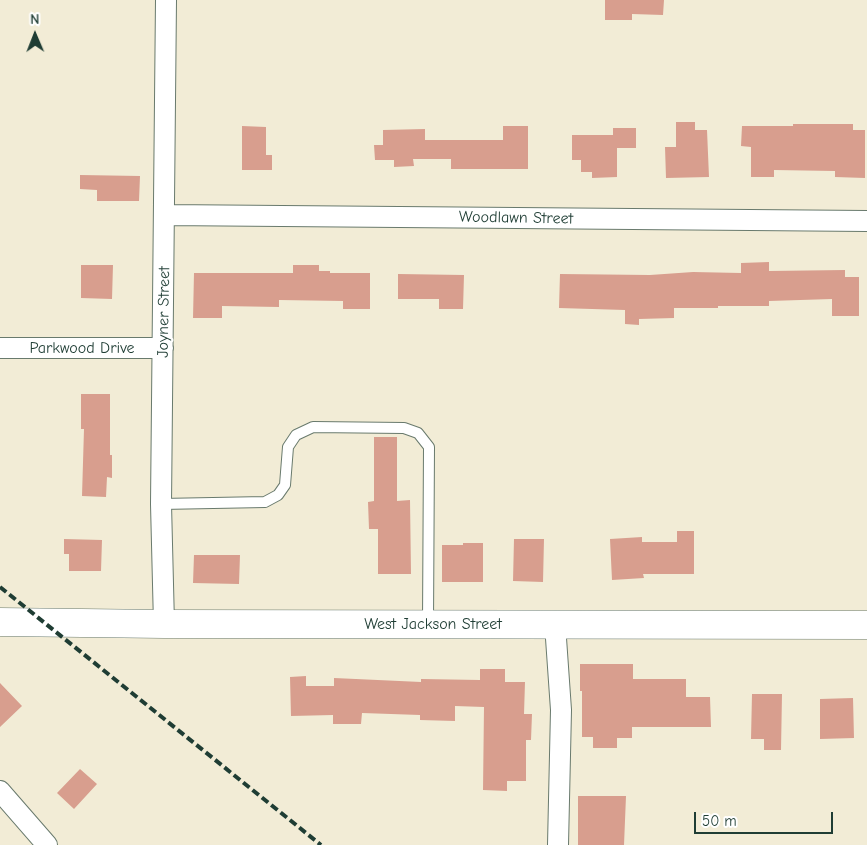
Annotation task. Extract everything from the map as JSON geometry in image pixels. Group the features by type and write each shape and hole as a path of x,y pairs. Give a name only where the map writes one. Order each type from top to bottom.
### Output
{"street":[{"name":"Joyner Street","path":"164,624 161,504 166,0"},
{"name":"Woodlawn Street","path":"165,215 867,221"},
{"name":"Parkwood Drive","path":"0,348 163,348"},
{"name":"West Jackson Street","path":"0,622 867,625"},
{"path":"555,624 561,710 558,845"},
{"path":"0,791 47,845"}],"lane":[{"path":"161,504 265,502 278,495 285,485 288,447 296,434 314,427 404,428 418,433 429,447 428,623"}],"building":[{"path":"605,0 664,0 663,15 632,14 632,20 605,20"},
{"path":"676,122 695,122 695,130 707,130 709,177 666,178 665,147 676,147"},
{"path":"793,124 853,124 853,130 865,130 865,178 835,177 835,171 774,170 774,177 751,177 751,147 741,146 742,126 793,126"},
{"path":"242,126 266,127 266,155 272,155 272,170 242,170"},
{"path":"503,126 528,126 528,169 451,169 451,159 413,159 414,166 394,167 394,160 375,160 374,145 383,145 383,130 425,129 425,140 503,140"},
{"path":"613,128 636,128 636,148 617,148 617,177 592,178 592,172 581,172 581,160 572,160 572,135 613,135"},
{"path":"80,175 140,176 139,201 97,201 97,190 80,189"},
{"path":"769,262 769,271 845,270 845,277 859,277 859,316 832,316 832,299 769,301 769,306 674,308 674,318 639,319 639,325 625,324 625,310 559,308 560,274 741,273 741,263"},
{"path":"81,265 113,265 112,299 81,298"},
{"path":"293,265 319,265 319,271 330,271 330,273 370,273 370,309 343,309 343,301 279,300 279,307 222,306 222,318 193,318 194,273 293,273"},
{"path":"398,274 464,275 463,309 439,309 439,299 398,299"},
{"path":"81,394 110,394 112,478 107,477 106,497 82,496 84,429 81,429"},
{"path":"374,437 397,437 397,501 410,500 411,574 378,574 378,529 369,529 368,502 374,501"},
{"path":"677,531 694,531 694,574 643,574 644,578 612,580 610,539 642,537 642,542 677,542"},
{"path":"64,539 102,540 101,571 69,571 69,554 64,554"},
{"path":"514,539 544,539 543,582 513,581"},
{"path":"463,543 483,543 483,582 442,582 442,545 463,545"},
{"path":"194,555 240,555 239,584 193,583"},
{"path":"580,664 633,664 633,679 686,679 686,697 710,697 711,727 632,727 632,738 617,738 617,748 593,748 593,737 582,737"},
{"path":"480,669 505,669 505,682 525,682 524,714 532,714 531,740 526,740 526,781 507,781 507,791 483,790 484,707 455,706 455,721 420,720 420,715 362,713 361,724 333,724 333,715 291,716 290,677 306,676 306,686 334,686 334,678 421,682 421,679 480,680"},
{"path":"0,683 22,706 0,727"},
{"path":"752,694 782,694 781,750 764,750 764,739 751,739"},
{"path":"853,698 854,738 820,739 820,699"},
{"path":"80,769 97,784 74,809 57,793"},
{"path":"578,796 626,796 624,845 578,845"}],"railway":[{"path":"0,587 321,845"}]}
